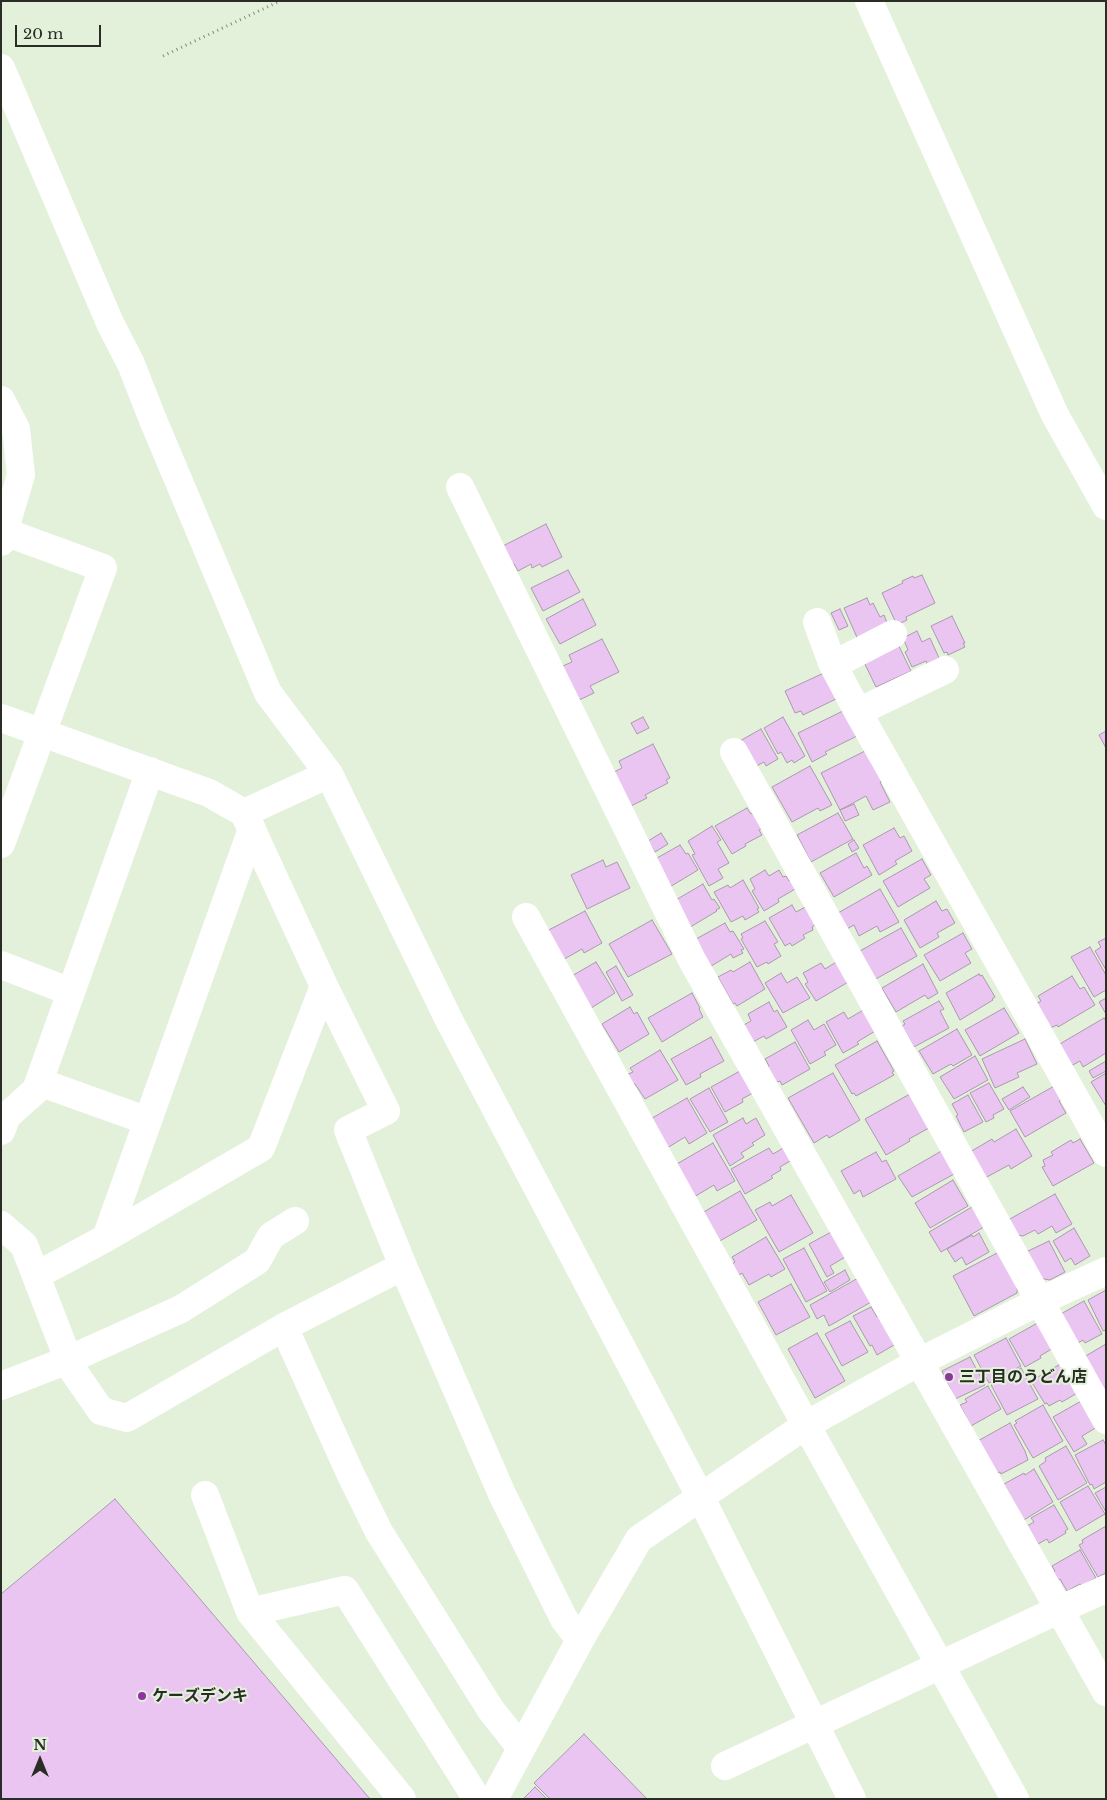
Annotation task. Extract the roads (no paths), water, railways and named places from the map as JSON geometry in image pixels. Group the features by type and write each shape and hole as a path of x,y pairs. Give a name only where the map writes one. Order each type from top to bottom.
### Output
{"street":[{"path":"869,1 1055,415 1106,506"},
{"path":"1,68 110,323 131,364 268,693 329,774 450,1022 701,1498 813,1725 852,1799"},
{"path":"1,400 16,429 21,474 3,537 103,568 43,732 4,828"},
{"path":"460,486 692,960 1106,1692"},
{"path":"817,622 833,664 858,712 1106,1153"},
{"path":"833,664 893,634"},
{"path":"858,712 945,670"},
{"path":"1,718 209,793 248,821 324,986 386,1111 348,1130 502,1494 564,1619 580,1640"},
{"path":"734,752 1106,1420"},
{"path":"1,1131 7,1116 36,1090 150,771"},
{"path":"106,1238 148,1120 248,821 329,774"},
{"path":"526,917 1015,1799"},
{"path":"1,965 71,992"},
{"path":"37,1275 106,1238 261,1148 324,986"},
{"path":"39,1082 148,1120"},
{"path":"1,1386 135,1331 188,1304 257,1261 271,1236 295,1220"},
{"path":"1,1225 24,1245 72,1369 102,1411 127,1418 284,1327 404,1266"},
{"path":"494,1799 580,1640 639,1539 806,1425 919,1362 1040,1301 1106,1271"},
{"path":"284,1327 378,1532 491,1710 521,1748"},
{"path":"205,1495 250,1612 402,1799"},
{"path":"725,1766 1106,1589"},
{"path":"250,1612 345,1590 477,1799"}],"place":[{"name":"三丁目のうどん店","path":"949,1377"},
{"name":"ケーズデンキ","path":"142,1696"}]}
